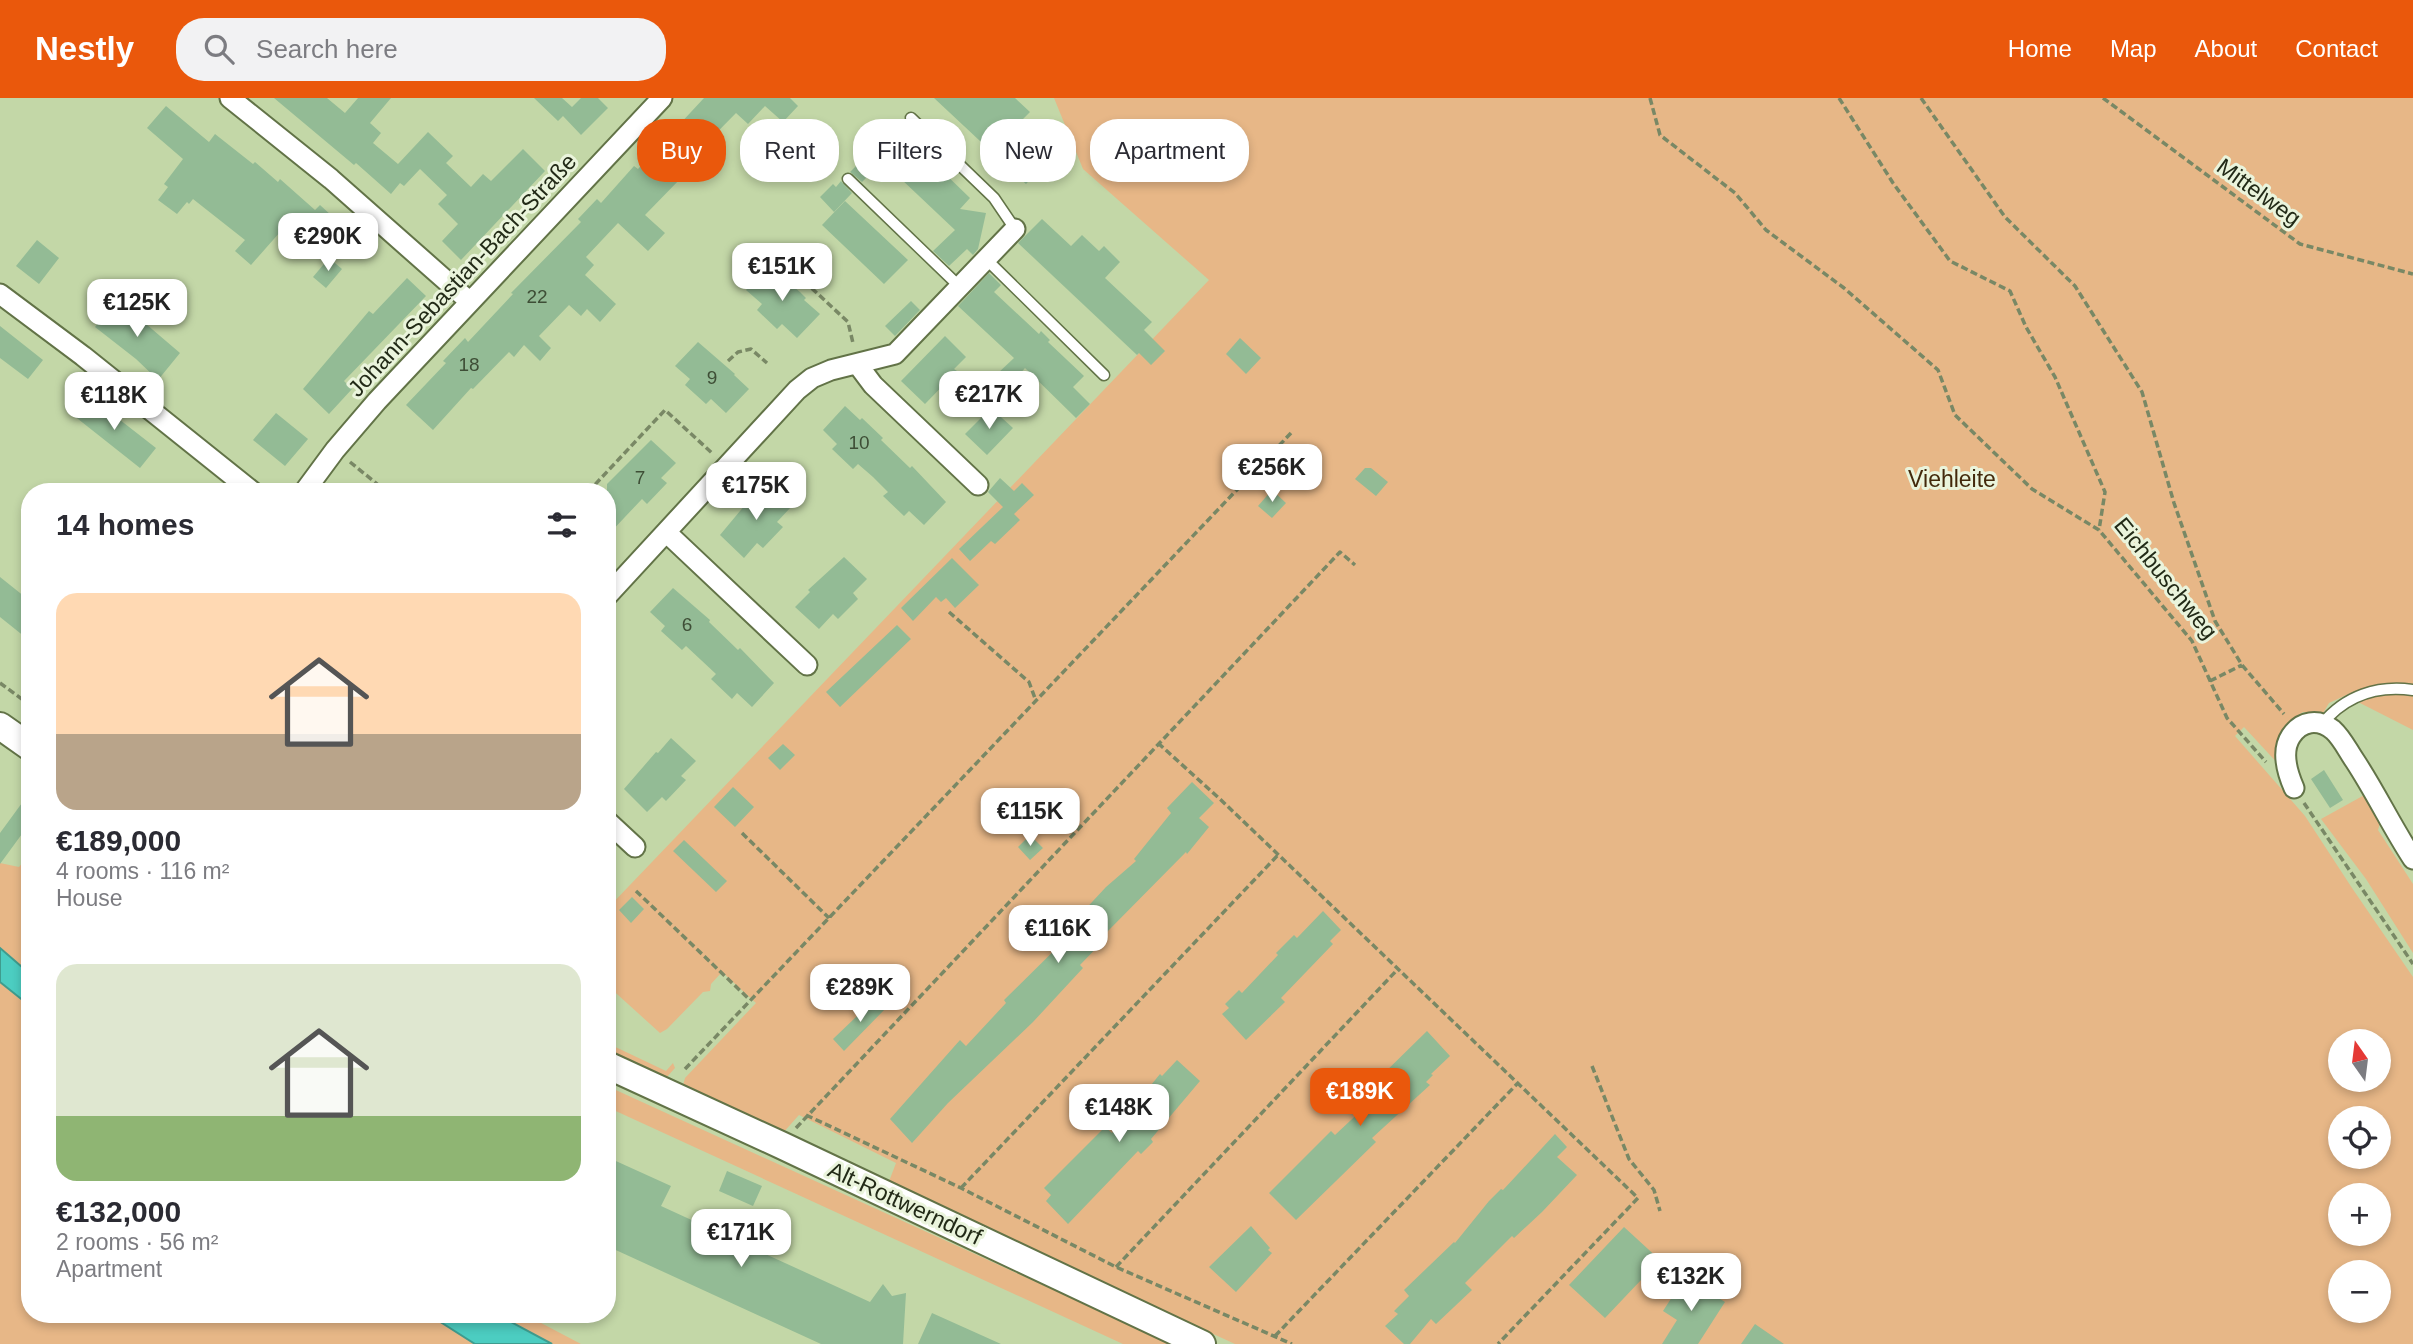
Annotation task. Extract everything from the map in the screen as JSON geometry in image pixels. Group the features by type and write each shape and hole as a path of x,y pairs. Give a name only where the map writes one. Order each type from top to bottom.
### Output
{"main road":[{"path":"0,726 21,741"},
{"name":"Alt-Rottwerndorf","path":"616,1069 1202,1344"}],"street":[{"path":"230,98 334,182 469,301"},
{"name":"Johann-Sebastian-Bach-Straße","path":"311,483 377,401 662,98"},
{"path":"616,587 797,390 812,377 831,370 895,354 1015,229"},
{"path":"0,294 83,356 242,483"},
{"path":"858,365 873,385 978,485"},
{"path":"667,533 807,665"},
{"path":"2294,788 2288,774 2287,741 2294,731 2307,722 2322,724 2335,732 2374,791 2413,859"},
{"path":"616,829 635,847"}],"lane":[{"path":"911,118 994,198 1015,229"},
{"path":"848,179 960,287"},
{"path":"986,259 1104,375"},
{"path":"2322,724 2335,708 2360,695 2392,687 2413,690"}],"path":[{"name":"Eichbuschweg","path":"1650,98 1660,135 1734,193 1766,230 1844,288 1938,370 1955,415 2032,489 2099,530 2192,641 2227,718 2259,756 2294,788 2413,964"},
{"path":"1839,98 1893,183 1950,261 2010,291 2026,327 2056,377 2105,492 2099,530"},
{"path":"1921,98 2005,217 2075,286 2142,392 2174,503 2215,621 2242,665 2290,720 2294,731"},
{"name":"Mittelweg","path":"2103,98 2300,244 2413,274"},
{"path":"804,281 848,321 858,365"},
{"path":"728,361 738,352 751,349 767,363"},
{"path":"596,483 665,410 728,467"},
{"path":"685,1069 1291,433"},
{"path":"335,450 376,483"},
{"path":"781,1145 806,1115 1340,552 1355,565"},
{"path":"949,612 1029,682 1036,701"},
{"path":"2210,681 2242,665"},
{"path":"0,683 21,698"},
{"path":"1158,743 1638,1198 1498,1344"},
{"path":"742,833 829,918"},
{"path":"961,1188 1278,855"},
{"path":"636,891 750,1000"},
{"path":"1116,1267 1397,970"},
{"path":"1592,1066 1629,1159 1654,1190 1660,1211"},
{"path":"1275,1336 1517,1084"},
{"path":"806,1115 961,1188 1116,1267 1292,1344"}],"green space":[{"name":"Viehleite","path":"1054,98 2413,98 2413,730 2360,703 2355,691 2329,703 2322,715 2303,712 2289,724 2283,735 2281,767 2244,727 2235,736 2305,816 2413,977 2413,1344 1235,1344 888,1184 896,1163 799,1115 782,1134 682,1089 685,1078 756,1003 722,972 711,984 710,991 703,992 660,1033 616,993 616,900 1209,280 1098,182 1249,182 1249,119 1090,119 1090,175 1083,169 1076,152 1076,119 1063,119"},
{"path":"2368,793 2382,817 2378,830 2413,884 2413,953 2366,879 2321,819"},
{"path":"0,863 19,867 21,865 21,966 0,948"},
{"path":"0,982 21,999 21,1323 442,1323 475,1344 0,1344"},
{"path":"616,1047 666,1071 673,1063 675,1068 666,1078 658,1078 616,1058"},
{"path":"616,1090 1172,1344 1123,1344 616,1111"},
{"path":"513,1323 541,1323 581,1344 552,1344"}],"water":[{"path":"0,948 21,966 21,999 0,982"},
{"path":"442,1323 513,1323 552,1344 475,1344"}],"building":[{"path":"274,98 327,98 345,113 358,98 391,98 370,123 381,133 373,143 398,164 428,132 453,156 446,163 471,187 483,174 491,181 523,149 545,171 461,260 442,241 458,224 438,204 447,195 420,169 404,186 400,183 391,194"},
{"path":"534,98 562,98 572,107 581,98 598,98 608,108 581,135 563,116 558,121"},
{"path":"704,98 790,98 798,106 786,119 780,119 765,106 753,119 743,119 736,113 726,123 726,119 684,119"},
{"path":"934,98 1015,98 1030,112 1023,119 980,119 980,141 966,128 966,119 956,119"},
{"path":"166,106 209,142 215,134 278,182 280,179 315,210 320,205 357,239 339,259 300,224 295,229 288,223 251,265 235,251 245,240 193,199 177,214 158,200 168,187 164,184 183,159 147,128"},
{"path":"634,166 637,168 637,182 677,182 645,215 665,233 648,251 618,223 586,257 594,265 585,275 616,304 600,322 587,309 581,316 569,305 539,336 551,348 540,361 524,345 514,357 509,352 433,430 406,405 446,363 443,361 465,338 468,342 513,294 511,293 581,222 578,219 597,199 601,203"},
{"path":"841,181 852,193 834,212 820,197 833,184 836,187"},
{"path":"904,182 953,182 970,198 960,209 986,213 978,249 973,255 967,249 949,266 933,251 955,230"},
{"path":"845,201 908,260 884,284 822,225"},
{"path":"1042,219 1071,246 1082,235 1099,251 1104,246 1120,262 1105,278 1152,322 1144,330 1165,351 1151,365 1018,243"},
{"path":"37,240 59,258 39,284 16,266"},
{"path":"329,258 342,269 326,288 313,277"},
{"path":"769,266 800,292 806,298 804,300 820,314 797,338 782,324 777,329 757,310 762,304 746,290"},
{"path":"989,273 1001,285 994,292 1039,334 1041,331 1050,340 1048,342 1084,376 1073,387 1090,404 1076,418 1025,368 991,408 980,390 1014,358 958,306"},
{"path":"407,278 426,296 344,381 352,389 329,414 303,389 369,311 373,314"},
{"path":"118,298 180,353 158,380 95,327"},
{"path":"911,301 920,310 895,336 885,326"},
{"path":"0,326 43,360 28,379 0,358"},
{"path":"945,336 966,357 954,369 957,371 925,404 901,381"},
{"path":"1240,338 1261,358 1246,374 1226,354"},
{"path":"698,342 749,389 726,413 711,399 706,404 685,385 690,379 675,366"},
{"path":"88,395 156,448 140,468 73,415"},
{"path":"845,406 860,420 862,418 883,438 881,440 910,468 912,466 946,502 924,525 909,511 904,516 883,496 888,492 873,477 858,464 853,469 832,449 837,444 823,430"},
{"path":"991,408 1013,428 987,455 965,434"},
{"path":"276,413 308,439 285,466 253,440"},
{"path":"651,440 676,463 661,478 667,483 647,504 642,499 616,526 616,483 608,483"},
{"path":"1365,468 1371,468 1388,482 1376,496 1355,479"},
{"path":"1000,478 1014,491 1022,483 1034,495 1014,514 1020,520 995,544 991,541 970,561 959,549 1003,507 988,492"},
{"path":"768,485 791,507 777,522 783,527 763,548 757,543 744,558 720,535 745,505 752,498 754,500"},
{"path":"1272,490 1286,503 1272,518 1258,506"},
{"path":"844,557 867,579 853,593 858,599 838,619 833,614 819,629 795,607 810,592 808,590"},
{"path":"952,558 979,585 955,608 946,598 941,602 936,597 913,621 901,608"},
{"path":"0,577 21,594 21,634 0,617"},
{"path":"673,588 710,620 738,650 740,648 774,683 752,707 737,693 732,699 711,679 716,674 686,646 682,650 661,631 665,626 650,612"},
{"path":"897,625 911,639 840,707 826,692"},
{"path":"671,738 696,761 681,776 686,780 666,801 662,797 647,812 624,789"},
{"path":"783,744 795,755 780,770 768,758"},
{"path":"2324,770 2343,800 2330,808 2311,779"},
{"path":"1192,782 1214,803 1199,818 1209,827 1187,854 1186,852 1104,935 1107,937 1080,965 1083,968 1033,1022 948,1103 912,1143 890,1119 960,1040 966,1046 1006,1003 1004,1000 1084,921 1079,916 1106,887 1136,861 1134,859 1171,813 1167,808"},
{"path":"733,787 754,807 735,827 714,807"},
{"path":"21,804 21,835 0,864 0,833"},
{"path":"1030,835 1043,848 1030,860 1018,847"},
{"path":"684,840 727,881 716,892 673,851"},
{"path":"632,897 644,909 631,923 619,910"},
{"path":"1323,911 1341,930 1330,941 1333,944 1281,998 1285,1002 1246,1040 1222,1014 1229,1008 1225,1004 1239,990 1242,993 1278,955 1276,953 1294,935 1297,938"},
{"path":"877,997 887,1007 844,1051 833,1039"},
{"path":"1427,1031 1450,1056 1431,1074 1433,1075 1426,1082 1430,1085 1372,1138 1376,1142 1296,1220 1269,1193 1331,1131 1335,1135 1383,1090 1375,1082"},
{"path":"1177,1060 1200,1081 1151,1139 1153,1142 1141,1154 1138,1151 1068,1224 1046,1201 1051,1195 1044,1188 1105,1127 1112,1133 1160,1074 1162,1076"},
{"path":"1555,1134 1567,1147 1557,1157 1577,1175 1542,1212 1514,1238 1512,1236 1465,1283 1472,1290 1436,1324 1431,1319 1410,1344 1404,1344 1385,1326 1398,1314 1394,1311 1409,1296 1404,1290 1455,1243 1489,1201 1503,1190"},
{"path":"616,1161 671,1186 661,1206 870,1302 883,1284 892,1296 906,1293 903,1344 821,1344 616,1250"},
{"path":"727,1171 762,1186 753,1206 719,1191"},
{"path":"1251,1226 1272,1253 1236,1292 1209,1267"},
{"path":"1624,1227 1660,1260 1605,1318 1569,1285"},
{"path":"1685,1277 1725,1302 1698,1344 1662,1344 1677,1320 1663,1311"},
{"path":"932,1313 1001,1344 918,1344"},
{"path":"1755,1324 1784,1344 1741,1344"}]}
